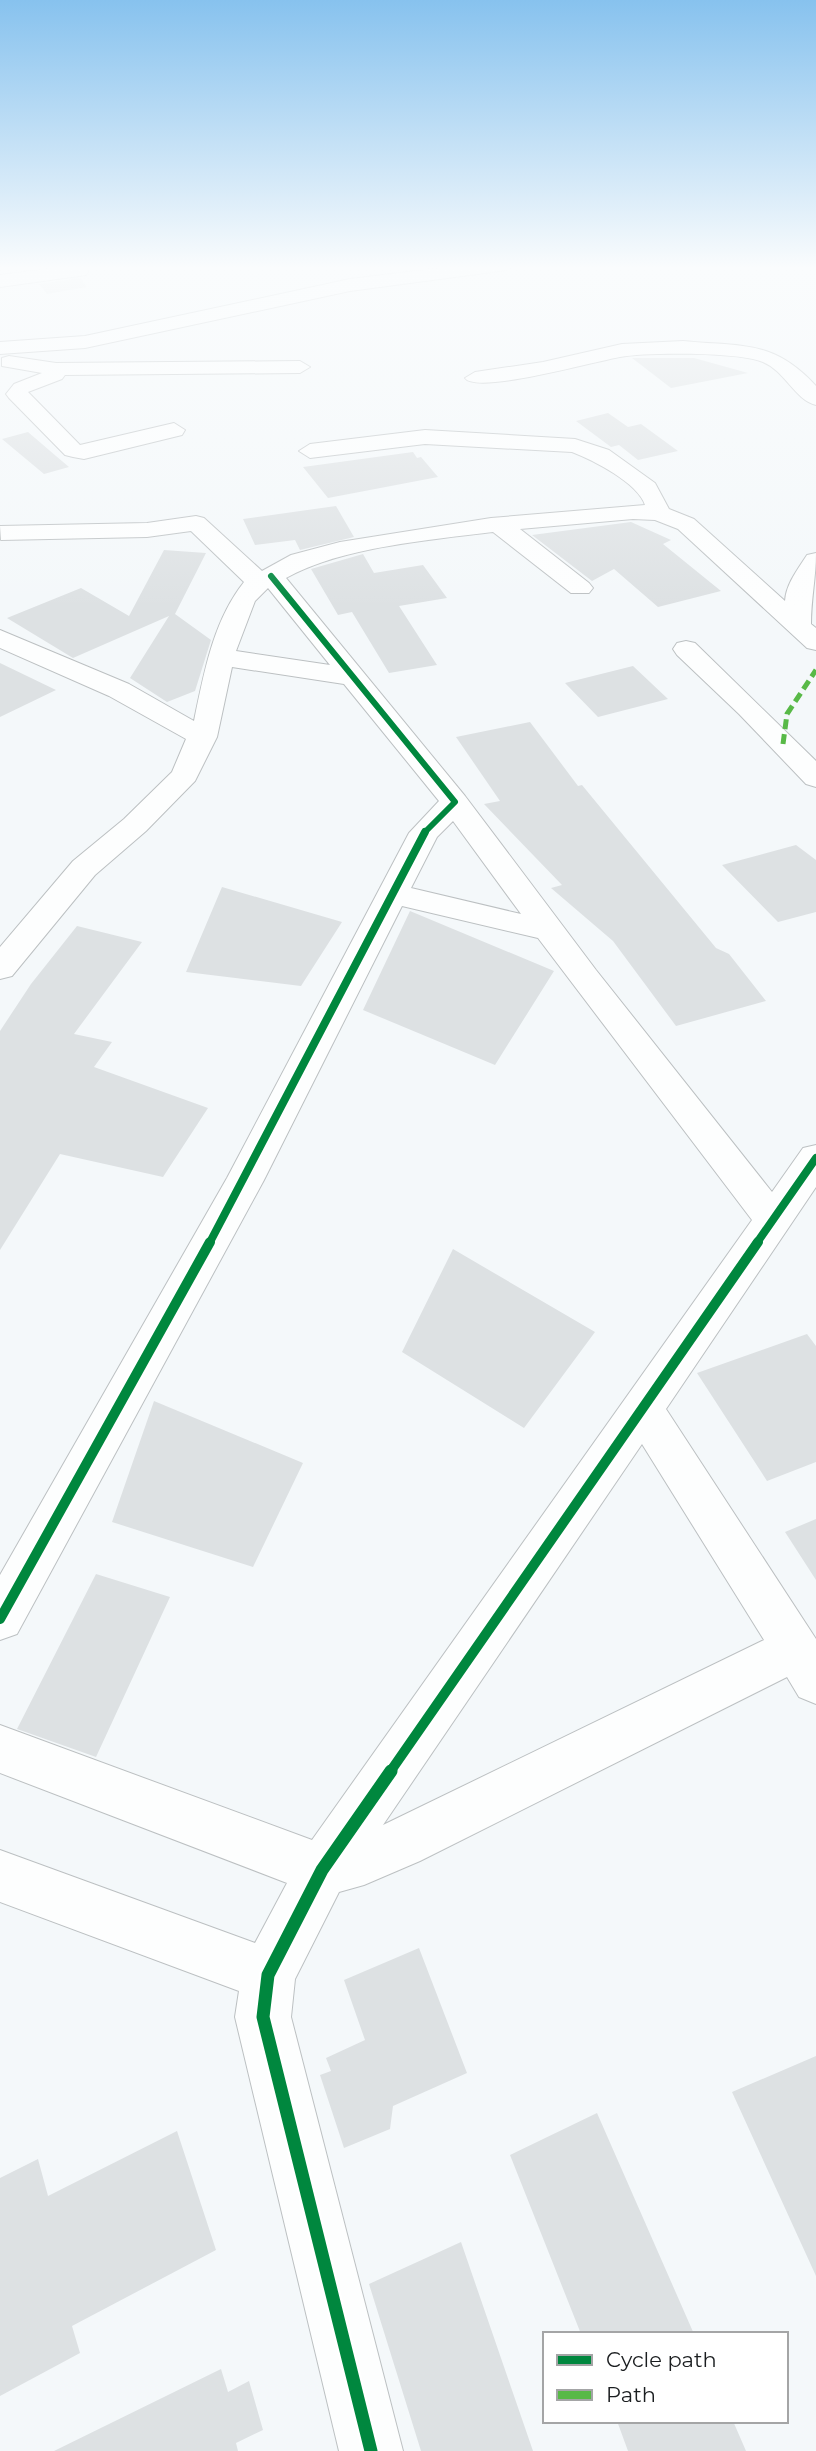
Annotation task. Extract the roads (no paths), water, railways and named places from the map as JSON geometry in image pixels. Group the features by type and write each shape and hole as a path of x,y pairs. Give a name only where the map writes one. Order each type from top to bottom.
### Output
{"street":[{"path":"44,379 21,388 16,394 72,450 84,452 174,430"},
{"path":"798,379 816,399"},
{"path":"310,451 425,437 575,446 601,455 647,488 654,497 659,513"},
{"path":"8,957 84,868 175,788 190,767 203,737 221,657 246,593 300,559 340,549 499,525 634,512 659,513 686,524 816,642"},
{"path":"1,533 147,530 196,523 266,579 354,677 455,802 550,931 775,1221"},
{"path":"499,525 580,588"},
{"path":"798,624 798,590 816,560"},
{"path":"0,638 119,690 203,737"},
{"path":"686,649 749,708 816,778"},
{"path":"221,657 354,677"},
{"path":"0,1619 244,1180 424,834 455,802"},
{"path":"393,894 550,931"},
{"path":"0,916 8,957"},
{"path":"371,2451 263,2017 268,1975 322,1870 641,1406 775,1221 816,1158"},
{"path":"0,1749 322,1870 402,1843 805,1665 641,1406"},
{"path":"0,1876 268,1975"}]}
